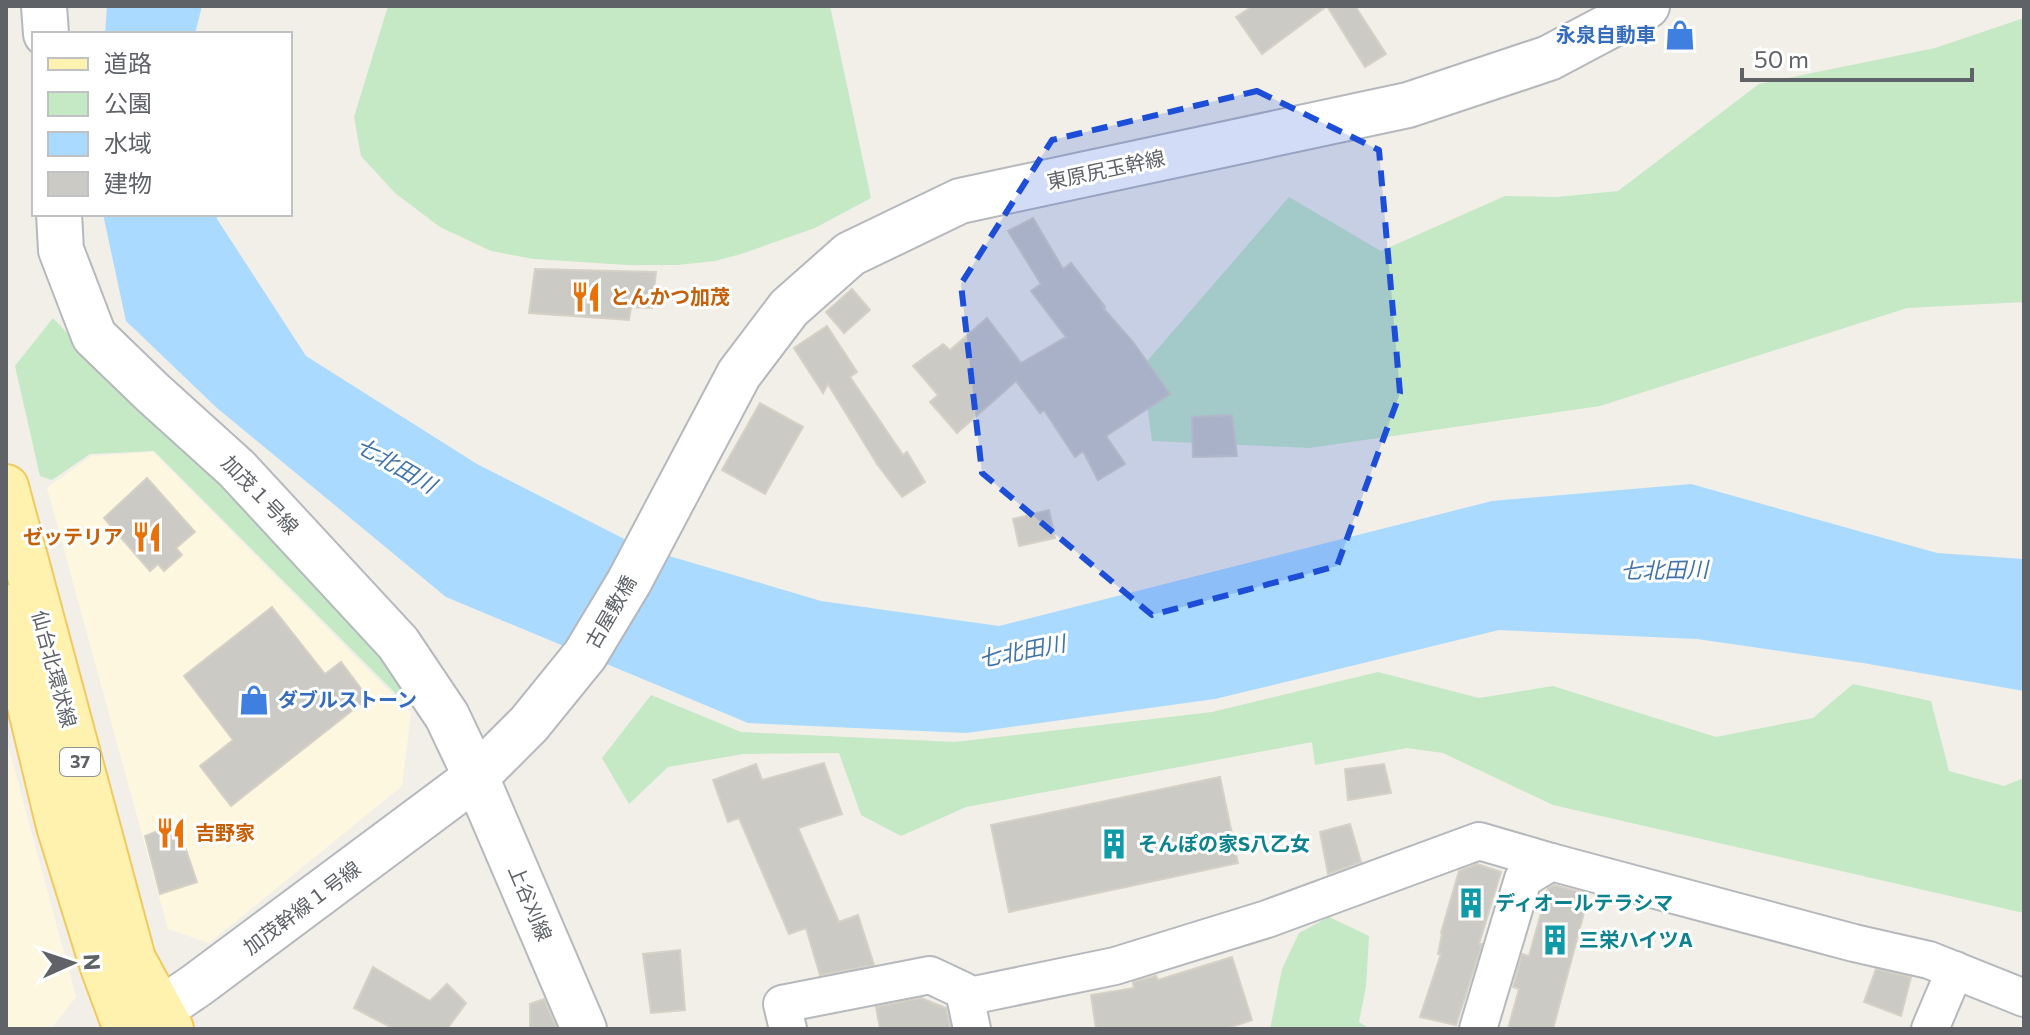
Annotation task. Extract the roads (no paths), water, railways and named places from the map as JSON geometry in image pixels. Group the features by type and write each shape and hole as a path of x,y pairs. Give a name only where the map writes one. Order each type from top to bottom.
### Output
{"main road":[{"name":"仙台北環状線","path":"6,487 133,959 141,1025"},
{"name":"仙台北環状線","path":"6,607 59,826 103,967 141,1025"}],"street":[{"path":"44,6 46,32"},
{"name":"東原尻玉幹線","path":"677,490 739,374 789,308 850,254 960,201 1408,105 1549,58 1647,6"},
{"name":"加茂１号線","path":"59,216 61,250 94,336 237,469 398,643 447,716 476,777"},
{"name":"古屋敷橋","path":"476,777 529,724 585,655 629,582 677,490"},
{"name":"加茂幹線１号線","path":"141,1025 476,777"},
{"name":"上谷刈線","path":"476,777 584,1029"},
{"path":"788,1029 782,1004 930,975 964,991 968,1013 1267,919 1479,841 1854,943 1929,960 2024,998"},
{"path":"1478,1029 1523,879 1551,862"},
{"path":"1930,1029 1955,970"}],"water":[{"path":"107,6 202,6 196,32 105,32"},
{"name":"七北田川","path":"103,216 217,216 306,356 477,464 642,548 821,601 999,626 1492,501 1691,484 1937,553 2024,559 2024,691 1697,639 1499,630 1215,699 966,733 748,723 446,597 217,408 126,321"}],"place":[{"name":"永泉自動車","path":"1680,35"},
{"name":"とんかつ加茂","path":"586,297"},
{"name":"ゼッテリア","path":"147,537"},
{"name":"ダブルストーン","path":"254,700"},
{"name":"吉野家","path":"171,833"},
{"name":"そんぽの家S八乙女","path":"1114,844"},
{"name":"ディオールテラシマ","path":"1471,903"},
{"name":"三栄ハイツA","path":"1555,940"}]}
